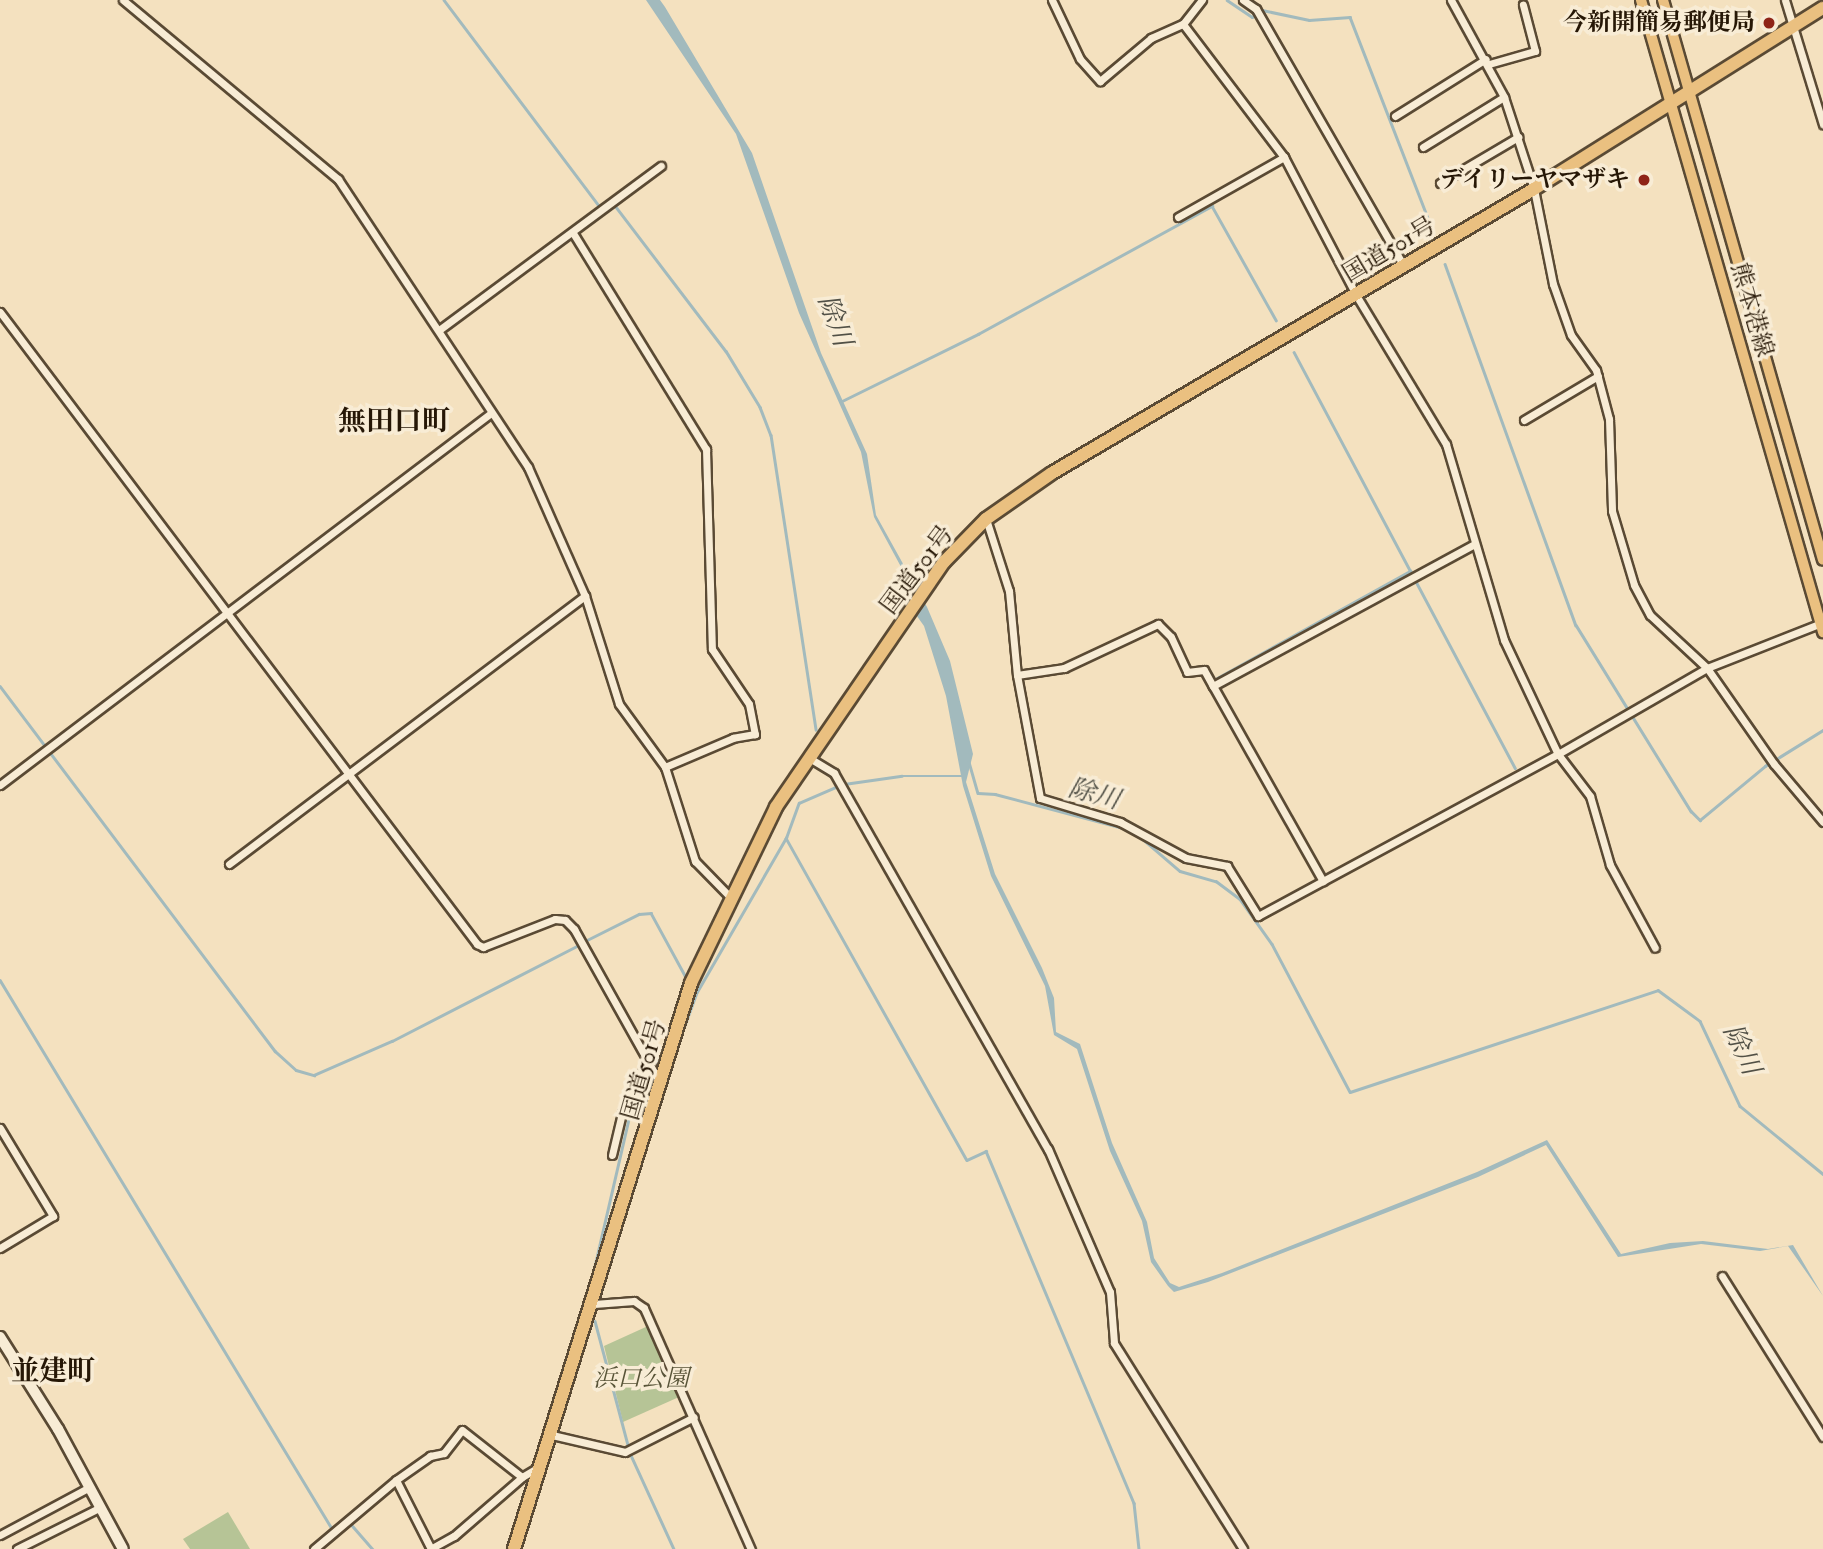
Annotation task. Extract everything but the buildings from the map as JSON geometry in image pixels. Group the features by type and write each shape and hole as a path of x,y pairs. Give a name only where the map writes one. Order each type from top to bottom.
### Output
{"highway":[{"name":"国道501号","path":"514,1549 662,1087 691,983 733,901 776,807 923,591 986,519 1052,473 1534,188 1670,100 1823,8"}],"main road":[{"name":"熊本港線","path":"1641,0 1822,627"},
{"name":"熊本港線","path":"1663,0 1823,560"},
{"path":"0,1337 90,1487 122,1549"}],"street":[{"path":"123,0 338,179 439,330 546,502 585,596 619,704 665,767 695,861 733,901"},
{"path":"1052,0 1080,59 1100,81 1151,38 1183,24 1202,0"},
{"path":"1243,0 1256,9 1403,265"},
{"path":"1451,0 1488,61 1504,97 1534,188 1553,284 1572,335 1598,376 1609,419 1612,512 1619,546 1650,615 1707,668 1774,764 1823,822"},
{"path":"1785,0 1823,124"},
{"path":"1395,116 1488,61 1535,51 1523,5"},
{"path":"1183,24 1284,157 1356,295 1446,444 1504,640 1558,754 1590,796 1610,865 1655,948"},
{"path":"1423,147 1504,97"},
{"path":"1440,183 1518,137"},
{"path":"1178,217 1284,157"},
{"path":"439,330 661,166"},
{"path":"573,233 706,449 712,649 750,704 755,734 733,738 665,767"},
{"path":"0,312 477,944 483,947 555,919 565,920 575,929 662,1087"},
{"path":"1524,420 1598,376"},
{"path":"0,785 491,413"},
{"path":"986,519 1009,591 1017,675 1040,798 1119,822 1186,858 1227,866 1258,916 1558,754 1707,668 1822,627"},
{"path":"1213,686 1474,544"},
{"path":"229,864 585,596"},
{"path":"1017,675 1064,668 1158,624 1171,637 1187,672 1204,670 1324,881"},
{"path":"811,759 834,773 1048,1149 1110,1292 1114,1343 1243,1549"},
{"path":"612,1155 622,1113 648,1060"},
{"path":"0,1128 53,1216 0,1248"},
{"path":"1722,1276 1823,1437"},
{"path":"594,1304 634,1301 644,1308 751,1549"},
{"path":"552,1435 625,1452 694,1417"},
{"path":"314,1549 396,1480 430,1456 444,1453 463,1430 522,1477"},
{"path":"396,1480 432,1548 454,1536 522,1477 541,1466"},
{"path":"0,1535 90,1487"},
{"path":"17,1549 101,1507"}],"green space":[{"name":"浜口公園","path":"648,1326 679,1397 623,1422 604,1346"},
{"path":"228,1512 250,1549 190,1549 183,1539"}],"water":[{"path":"646,0 660,0 665,7 752,153 821,353 867,454 876,515 927,607 950,661 973,754 966,782 995,874 1054,998 1056,1032 1080,1044 1112,1143 1147,1222 1154,1258 1170,1283 1179,1287 1222,1273 1477,1172 1547,1140 1621,1254 1670,1243 1703,1241 1768,1249 1793,1245 1823,1296 1788,1246 1760,1251 1701,1244 1618,1257 1546,1145 1478,1177 1208,1282 1174,1292 1168,1286 1151,1262 1142,1221 1110,1151 1077,1049 1054,1035 1045,986 991,876 963,786 946,696 924,626 899,591 900,565 874,517 861,452 799,313 736,134"}],"waterway":[{"path":"444,0 599,206 610,199 726,351 760,407 771,435 816,730"},
{"path":"1227,0 1252,17 1262,10 1309,20 1350,17 1432,228"},
{"path":"842,401 978,334 1212,206 1276,320"},
{"path":"1445,264 1576,625 1691,811 1700,820 1765,766 1823,730"},
{"path":"1294,352 1515,768"},
{"path":"1217,678 1410,571"},
{"path":"0,686 275,1051 296,1070 314,1075 392,1041 579,945"},
{"name":"除川","path":"969,762 978,793 995,794 1130,830"},
{"path":"844,784 901,776 963,776"},
{"path":"684,1027 697,992 786,838 799,803 838,786"},
{"name":"除川","path":"1138,835 1180,871 1216,881 1240,899 1272,944 1350,1092 1658,990 1700,1021 1740,1106 1823,1174"},
{"path":"786,838 967,1160 986,1151 1134,1503 1139,1549"},
{"path":"585,941 639,914 651,913 688,981"},
{"path":"0,980 334,1532"},
{"path":"590,1286 631,1108 664,1051"},
{"path":"595,1321 630,1453 674,1549"},
{"path":"350,1523 373,1549"}],"place":[{"name":"今新開簡易郵便局","path":"1769,23"},
{"name":"デイリーヤマザキ","path":"1644,180"}],"district":[{"name":"無田口町","path":"394,422"},
{"name":"並建町","path":"53,1372"}]}
